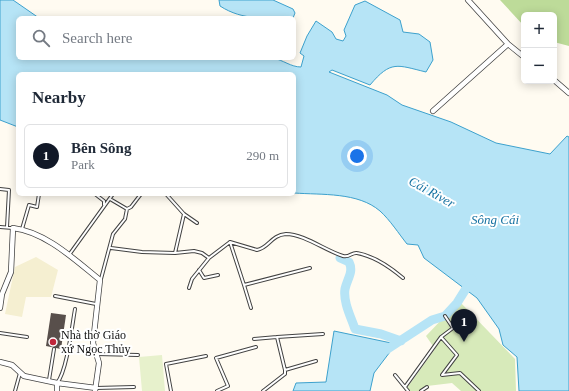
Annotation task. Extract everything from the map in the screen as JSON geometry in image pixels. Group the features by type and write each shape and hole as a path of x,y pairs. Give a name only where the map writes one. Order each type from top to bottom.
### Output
{"street":[{"path":"468,0 508,44 521,55"},
{"path":"433,111 508,44"},
{"path":"557,83 569,93"},
{"path":"0,308 1,294 11,272 10,228 22,229 36,234 69,255 100,280 93,344 99,363 95,390 57,383 20,373 18,368 0,362"},
{"path":"57,383 57,391"}],"lane":[{"path":"0,189 9,190 10,228 0,227"},
{"path":"22,229 29,205 37,207 39,196"},
{"path":"98,196 104,201 104,205"},
{"path":"69,255 112,196"},
{"path":"100,280 111,248 113,234 125,219 127,209 131,207 139,196"},
{"path":"168,196 184,214 197,223"},
{"path":"110,199 127,209"},
{"path":"175,253 184,214"},
{"path":"230,242 257,250 262,249 274,237 289,234 343,256 356,253 366,256 389,267 403,278"},
{"path":"189,288 192,279 209,258 230,242"},
{"path":"230,242 251,308"},
{"path":"111,248 142,252 175,253 198,251 209,258"},
{"path":"244,286 310,268"},
{"path":"199,270 204,278 218,275"},
{"path":"55,296 97,304"},
{"path":"57,383 61,378 65,364 75,309"},
{"path":"404,387 441,337 453,328 445,316"},
{"path":"0,333 27,336"},
{"path":"254,339 277,336 323,334"},
{"path":"263,391 285,374 277,336"},
{"path":"441,337 456,355 442,374 460,373 479,391"},
{"path":"217,391 228,386 216,358 256,347"},
{"path":"49,380 54,349"},
{"path":"97,354 138,355"},
{"path":"171,391 166,364 206,356"},
{"path":"285,370 316,361"},
{"path":"15,391 20,373"},
{"path":"394,376 408,391"},
{"path":"95,390 134,387"},
{"path":"421,391 427,387"}],"shaded area":[{"path":"36,257 58,270 51,297 26,297 22,317 5,314 15,267"}],"green space":[{"path":"500,0 569,0 569,46 557,43 557,12 521,12 521,23"},
{"path":"461,303 515,359 516,391 461,391 452,383 427,386 419,391 410,391 407,388 435,349 426,336 445,316"},
{"path":"162,355 165,391 142,391 139,357"}],"water":[{"name":"Sông Cái","path":"0,0 13,0 36,16 16,16 16,60 280,60 294,66 301,67 304,56 300,53 307,36 316,21 332,32 336,39 343,41 346,36 344,30 355,5 365,1 400,20 403,32 419,34 430,42 433,60 426,72 401,66 389,68 377,77 370,85 332,70 329,72 387,95 402,105 451,122 496,143 550,154 567,136 569,137 569,391 519,391 517,357 503,345 499,329 477,298 424,258 418,245 407,244 380,211 361,200 351,197 296,193 296,72 16,72 16,126 0,120"},
{"path":"219,0 273,0 293,9 295,13 294,16 246,16 229,11 220,6"},
{"path":"334,331 396,344 374,373 370,391 293,391 296,383 326,382"}],"building":[{"path":"51,313 66,315 61,349 46,346"}],"waterway":[{"path":"340,258 349,262 351,269 345,289 345,299 355,329 381,334 401,341"},
{"path":"386,350 432,320 445,316 457,303 472,279"}],"place":[{"name":"Nhà thờ Giáo xứ Ngọc Thủy","path":"53,342"},
{"name":"Bên Sông","path":"464,342"}],"water label":[{"name":"Cái River","path":"432,192"}]}
